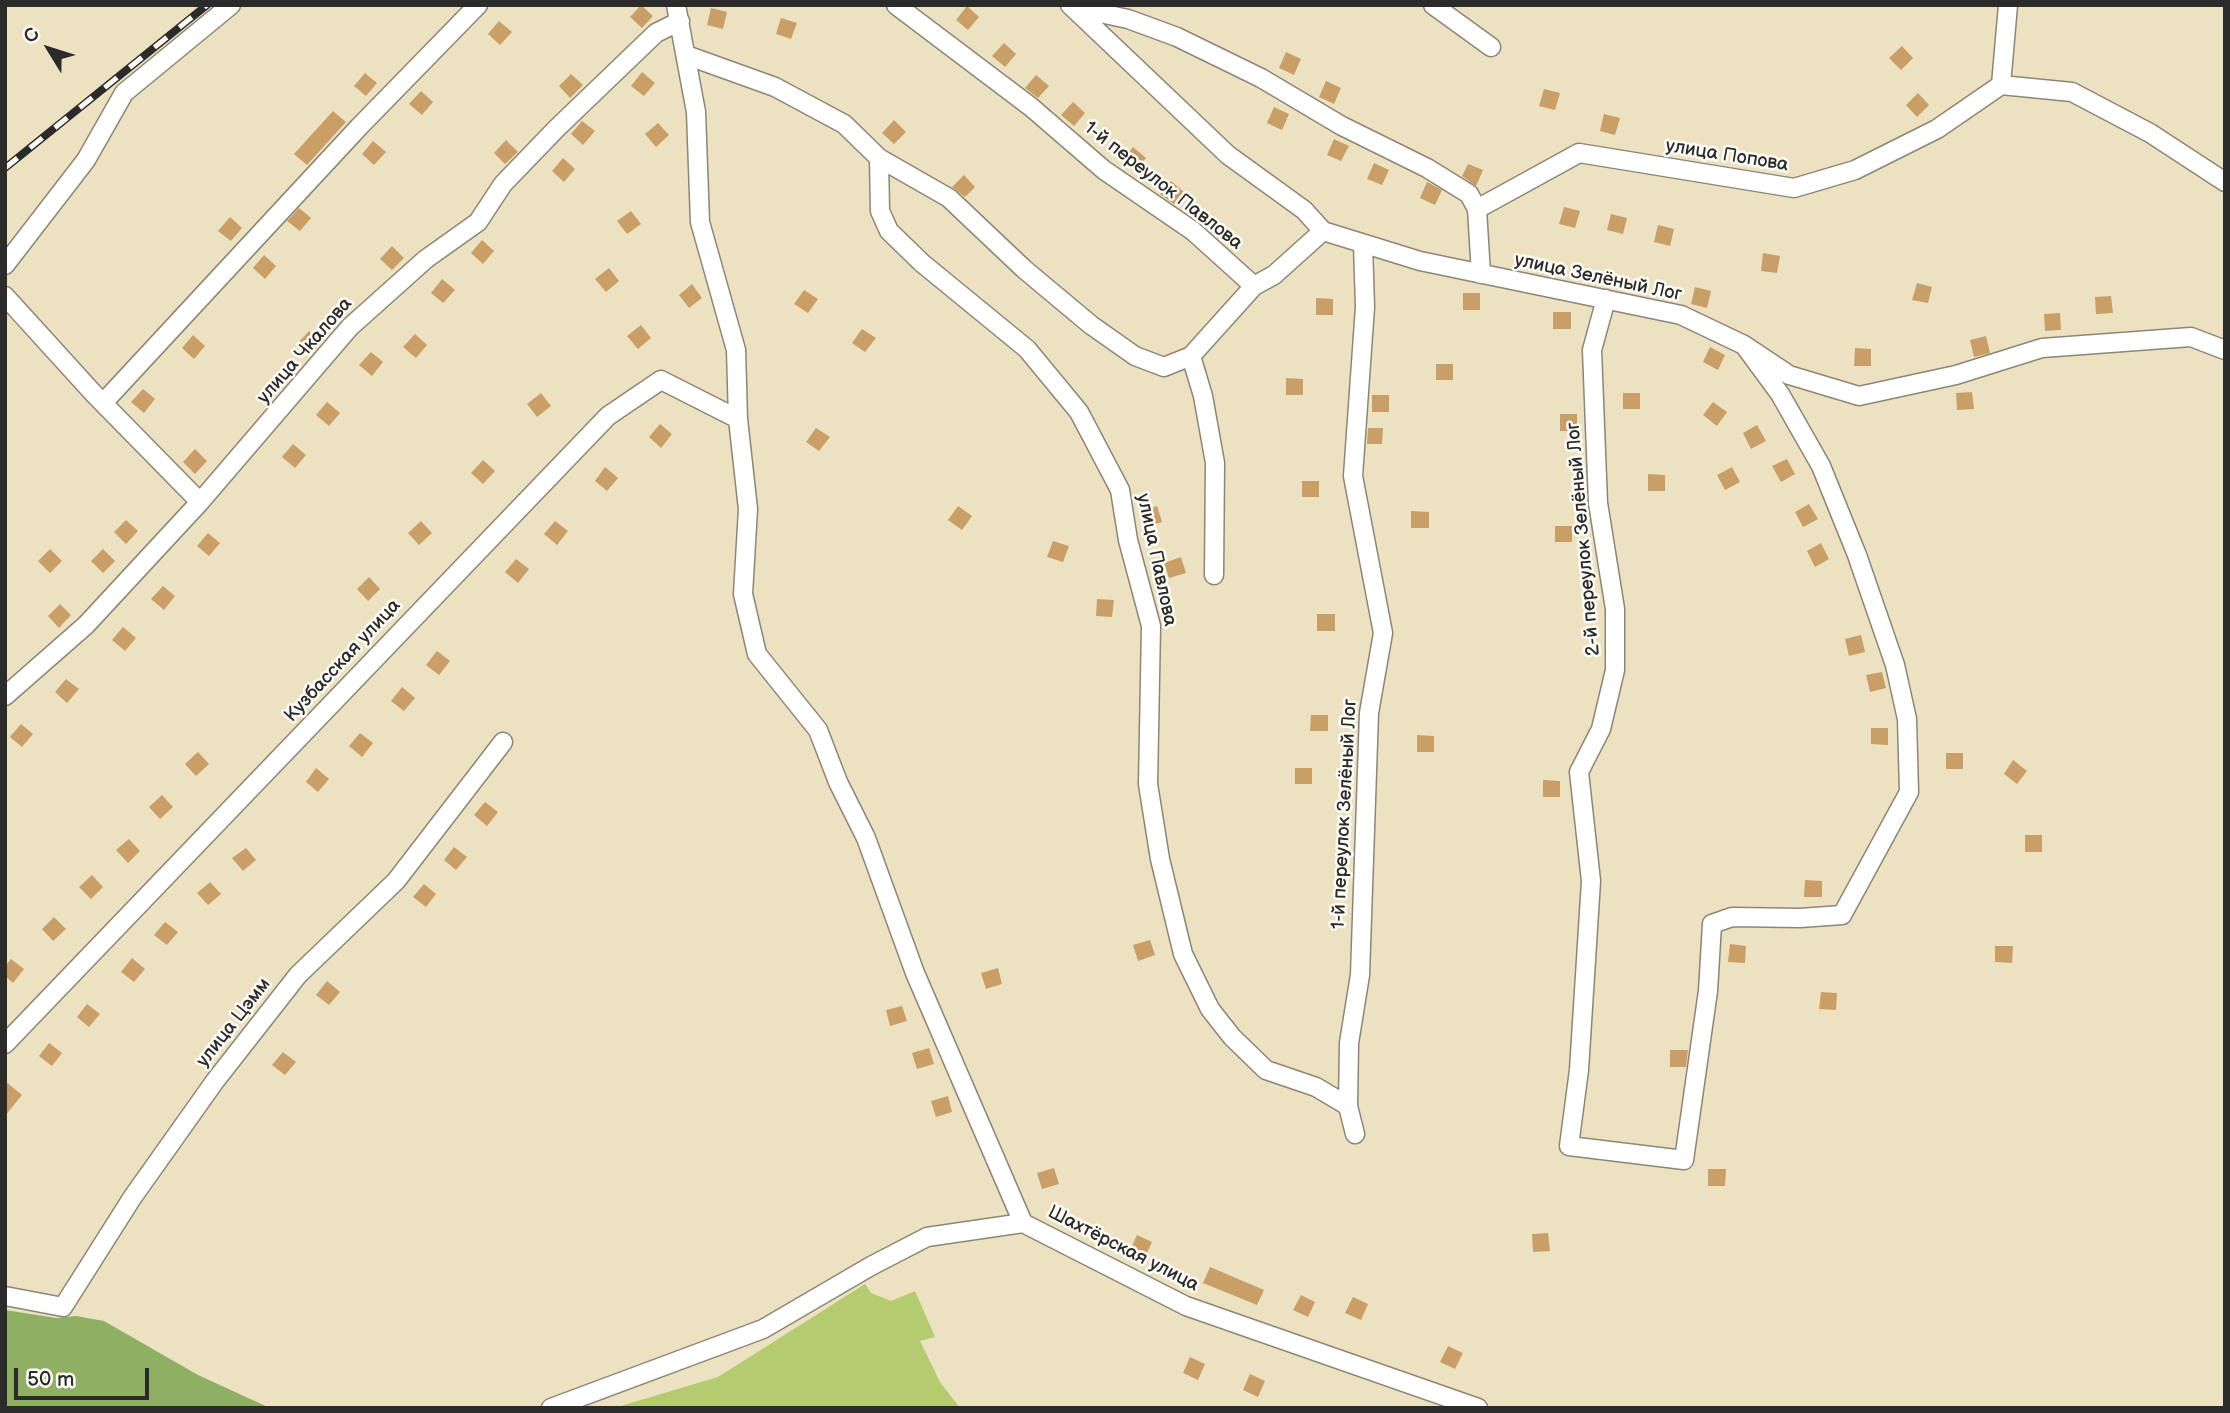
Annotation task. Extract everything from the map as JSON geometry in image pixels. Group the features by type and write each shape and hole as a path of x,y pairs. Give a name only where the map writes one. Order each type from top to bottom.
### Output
{"street":[{"path":"5,265 86,160 124,93 231,5"},
{"path":"103,403 359,127 478,5"},
{"name":"1-й переулок Павлова","path":"896,5 1021,98 1104,170 1193,231 1254,286"},
{"path":"1433,5 1491,47"},
{"path":"2008,5 2001,85 2072,92 2150,133 2225,182"},
{"path":"1070,6 1128,19 1177,37 1261,78 1342,126 1427,168 1469,194 1477,209 1481,274"},
{"name":"улица Зелёный Лог","path":"1070,6 1228,155 1304,210 1323,231 1363,245 1481,274 1681,315 1744,345 1788,375 1859,396 1956,375 2042,348 2191,337 2225,351"},
{"name":"Шахтёрская улица","path":"678,13 696,111 700,222 736,349 738,419 748,509 743,594 757,654 818,730 838,782 866,838 915,973 1023,1223 1186,1306 1478,1408"},
{"name":"улица Чкалова","path":"5,696 86,625 200,502 350,327 426,259 478,222 503,184 557,128 678,13"},
{"path":"686,55 775,88 844,124 880,158 949,198 1024,269 1091,325 1135,356 1164,367 1191,356 1254,286 1274,275 1323,231"},
{"name":"улица Попова","path":"1477,209 1579,153 1794,188 1855,170 1937,130 2001,85"},
{"name":"улица Павлова","path":"880,158 880,211 890,231 922,263 1027,349 1079,412 1120,490 1128,540 1151,626 1148,784 1160,859 1183,954 1210,1009 1232,1037 1266,1070 1316,1087 1348,1106"},
{"name":"1-й переулок Зелёный Лог","path":"1355,1134 1348,1106 1349,1043 1360,975 1369,713 1382,633 1353,476 1365,307 1363,245"},
{"path":"5,296 103,403 200,502"},
{"name":"2-й переулок Зелёный Лог","path":"1606,299 1592,350 1598,503 1615,609 1615,670 1601,729 1579,772 1591,881 1579,1070 1569,1146 1684,1160 1708,991 1712,924 1732,917 1800,918 1842,915 1909,792 1904,706 1895,665 1857,555 1821,466 1780,394 1744,345"},
{"path":"1191,356 1203,396 1214,463 1214,575"},
{"name":"Кузбасская улица","path":"5,1044 608,416 661,380 738,419"},
{"name":"улица Цэмм","path":"5,1296 63,1307 132,1198 215,1081 298,975 396,881 503,742"},
{"path":"551,1408 763,1329 871,1265 927,1237 1023,1223"}],"green space":[{"path":"865,1284 871,1293 891,1301 915,1291 935,1337 920,1341 940,1382 960,1408 614,1408 718,1377"},
{"path":"5,1310 56,1318 76,1316 104,1321 198,1375 270,1408 5,1408"}],"building":[{"path":"641,5 653,16 642,28 630,17"},
{"path":"967,6 979,17 968,30 956,20"},
{"path":"711,8 727,12 723,29 707,25"},
{"path":"781,18 797,23 791,39 776,34"},
{"path":"499,21 512,32 500,45 488,34"},
{"path":"1004,43 1016,54 1005,67 992,56"},
{"path":"1902,46 1913,58 1901,70 1889,58"},
{"path":"1286,52 1301,59 1294,75 1279,68"},
{"path":"642,72 655,83 644,96 631,86"},
{"path":"365,73 377,83 366,96 354,86"},
{"path":"571,74 583,85 570,98 559,86"},
{"path":"1036,75 1049,86 1038,98 1025,88"},
{"path":"1326,81 1341,88 1334,104 1319,97"},
{"path":"1544,89 1560,93 1555,110 1539,106"},
{"path":"421,91 433,102 422,115 409,104"},
{"path":"1918,93 1929,105 1917,117 1906,105"},
{"path":"1073,102 1085,113 1074,126 1061,115"},
{"path":"1274,107 1289,114 1282,130 1267,123"},
{"path":"333,111 346,122 307,165 294,154"},
{"path":"1604,114 1620,118 1615,135 1600,131"},
{"path":"894,120 906,132 894,144 882,133"},
{"path":"582,121 595,131 583,145 571,134"},
{"path":"658,123 669,135 656,147 645,134"},
{"path":"1334,139 1349,146 1341,161 1327,155"},
{"path":"506,140 518,152 505,164 494,153"},
{"path":"373,141 386,152 374,165 362,154"},
{"path":"1133,147 1146,158 1135,171 1122,161"},
{"path":"563,158 575,169 564,182 552,171"},
{"path":"1374,163 1389,170 1382,185 1367,179"},
{"path":"1468,164 1483,170 1476,186 1462,176"},
{"path":"964,175 975,187 965,197 952,187"},
{"path":"1171,181 1184,192 1174,204 1160,194"},
{"path":"1427,182 1442,190 1435,205 1420,198"},
{"path":"1564,207 1580,211 1575,228 1559,224"},
{"path":"299,208 311,218 300,231 287,221"},
{"path":"631,211 641,224 627,234 617,221"},
{"path":"1611,214 1627,218 1623,234 1607,230"},
{"path":"230,217 242,228 231,241 218,231"},
{"path":"1658,225 1674,229 1670,246 1654,242"},
{"path":"482,240 494,251 483,264 471,253"},
{"path":"392,246 404,258 392,270 380,259"},
{"path":"1763,253 1780,256 1777,273 1761,271"},
{"path":"264,255 276,266 265,279 253,268"},
{"path":"609,268 619,281 606,292 595,279"},
{"path":"442,279 455,290 443,303 431,293"},
{"path":"1917,283 1932,287 1928,303 1912,300"},
{"path":"692,284 702,298 689,308 679,295"},
{"path":"1695,287 1711,291 1707,308 1691,304"},
{"path":"804,290 818,299 808,313 794,304"},
{"path":"1463,293 1480,293 1480,310 1463,310"},
{"path":"2111,296 2113,313 2096,314 2095,297"},
{"path":"1316,298 1333,299 1333,315 1316,315"},
{"path":"1553,312 1571,312 1571,329 1553,329"},
{"path":"2060,313 2061,330 2045,331 2044,314"},
{"path":"641,325 651,338 638,349 627,336"},
{"path":"862,329 876,338 865,352 852,343"},
{"path":"309,331 321,343 309,355 297,344"},
{"path":"415,334 427,345 416,358 403,347"},
{"path":"193,335 205,346 194,359 182,348"},
{"path":"1986,336 1990,353 1974,357 1970,340"},
{"path":"1710,347 1725,355 1718,370 1703,362"},
{"path":"1855,348 1871,349 1871,366 1854,366"},
{"path":"371,352 383,362 372,376 359,365"},
{"path":"1436,364 1453,364 1453,380 1436,380"},
{"path":"1286,378 1303,379 1303,395 1286,395"},
{"path":"143,389 155,399 144,413 131,402"},
{"path":"1972,392 1974,409 1957,410 1956,393"},
{"path":"541,393 551,406 537,417 527,404"},
{"path":"1623,393 1640,393 1640,409 1623,409"},
{"path":"1372,395 1389,395 1389,412 1372,412"},
{"path":"327,402 340,413 329,426 316,415"},
{"path":"1713,402 1727,412 1717,426 1703,415"},
{"path":"1560,414 1577,414 1577,431 1560,431"},
{"path":"660,424 672,434 661,448 649,437"},
{"path":"1757,425 1766,441 1751,449 1743,433"},
{"path":"816,428 830,437 819,451 806,442"},
{"path":"1368,428 1383,428 1382,444 1367,444"},
{"path":"293,444 306,455 295,468 282,457"},
{"path":"195,449 207,461 195,474 183,462"},
{"path":"1787,459 1795,474 1781,482 1772,466"},
{"path":"483,460 495,471 483,484 471,473"},
{"path":"605,467 618,478 607,491 595,481"},
{"path":"1732,467 1740,482 1725,490 1717,475"},
{"path":"1648,474 1665,475 1665,491 1648,491"},
{"path":"1302,481 1319,481 1319,497 1302,497"},
{"path":"1809,504 1818,519 1803,527 1795,512"},
{"path":"958,506 972,516 962,530 948,520"},
{"path":"1157,506 1162,522 1146,527 1141,511"},
{"path":"1411,511 1429,512 1429,528 1411,528"},
{"path":"126,520 138,531 126,544 114,532"},
{"path":"421,521 432,533 419,545 408,533"},
{"path":"555,521 568,531 557,545 544,534"},
{"path":"1555,526 1572,526 1572,542 1555,542"},
{"path":"208,533 220,543 209,556 197,546"},
{"path":"1053,541 1069,546 1063,562 1047,557"},
{"path":"1821,543 1829,559 1815,567 1807,551"},
{"path":"50,549 62,561 50,573 38,561"},
{"path":"103,549 115,561 103,573 91,561"},
{"path":"1181,557 1186,573 1169,578 1164,563"},
{"path":"516,559 529,569 518,583 505,572"},
{"path":"369,577 380,589 368,601 357,589"},
{"path":"163,586 175,596 164,610 151,599"},
{"path":"1097,599 1114,600 1112,617 1096,616"},
{"path":"60,604 71,615 59,628 48,616"},
{"path":"1317,614 1335,614 1335,631 1317,631"},
{"path":"123,627 136,638 125,651 112,640"},
{"path":"1861,635 1865,652 1849,656 1845,639"},
{"path":"437,651 450,661 439,675 426,665"},
{"path":"1882,672 1886,688 1870,692 1866,675"},
{"path":"66,679 79,689 67,703 55,692"},
{"path":"402,687 415,698 404,711 391,701"},
{"path":"1311,715 1328,715 1328,731 1310,731"},
{"path":"21,724 33,734 22,747 10,737"},
{"path":"1871,728 1888,728 1888,745 1871,744"},
{"path":"360,733 373,743 362,757 349,746"},
{"path":"1417,735 1434,736 1434,752 1417,752"},
{"path":"198,752 209,764 196,776 185,764"},
{"path":"1946,753 1963,753 1963,769 1946,769"},
{"path":"2013,760 2027,771 2017,784 2004,774"},
{"path":"316,768 329,779 318,792 306,782"},
{"path":"1295,768 1312,768 1312,784 1295,784"},
{"path":"1543,780 1560,781 1560,797 1543,797"},
{"path":"162,795 173,807 160,819 149,807"},
{"path":"485,802 498,812 487,826 474,815"},
{"path":"2025,835 2042,835 2042,852 2025,852"},
{"path":"129,839 140,851 128,863 116,850"},
{"path":"454,847 467,857 456,870 444,860"},
{"path":"246,848 256,860 243,871 232,858"},
{"path":"92,875 103,887 91,899 79,887"},
{"path":"1805,880 1822,881 1822,897 1804,897"},
{"path":"210,882 221,894 208,905 197,893"},
{"path":"424,884 436,894 426,907 413,897"},
{"path":"54,917 66,929 53,941 42,929"},
{"path":"165,922 178,932 167,945 154,935"},
{"path":"1150,940 1155,955 1138,961 1133,945"},
{"path":"1730,944 1746,946 1745,963 1728,962"},
{"path":"1995,946 2013,946 2012,963 1995,962"},
{"path":"132,958 145,969 134,982 121,972"},
{"path":"11,959 24,969 13,983 5,976 5,966"},
{"path":"998,968 1002,984 986,989 981,973"},
{"path":"327,981 340,992 329,1005 316,995"},
{"path":"1821,992 1837,993 1836,1010 1819,1009"},
{"path":"87,1004 100,1014 89,1027 77,1017"},
{"path":"902,1006 907,1021 890,1026 886,1010"},
{"path":"49,1043 62,1053 52,1066 39,1056"},
{"path":"929,1048 934,1064 917,1069 912,1053"},
{"path":"1670,1050 1688,1050 1686,1067 1670,1067"},
{"path":"283,1052 296,1062 285,1075 272,1065"},
{"path":"5,1081 22,1095 5,1116"},
{"path":"948,1096 952,1112 936,1117 931,1101"},
{"path":"1054,1168 1059,1184 1042,1189 1037,1173"},
{"path":"1708,1169 1726,1169 1725,1186 1708,1186"},
{"path":"1548,1233 1550,1251 1533,1252 1532,1234"},
{"path":"1137,1235 1152,1242 1145,1257 1130,1250"},
{"path":"1210,1267 1264,1290 1257,1305 1203,1283"},
{"path":"1301,1295 1315,1302 1308,1317 1293,1310"},
{"path":"1353,1297 1368,1304 1361,1320 1345,1313"},
{"path":"1448,1346 1463,1353 1455,1369 1440,1362"},
{"path":"1190,1357 1205,1364 1198,1380 1183,1373"},
{"path":"1250,1374 1265,1381 1258,1397 1243,1390"}],"railway":[{"path":"5,168 207,5"}]}
